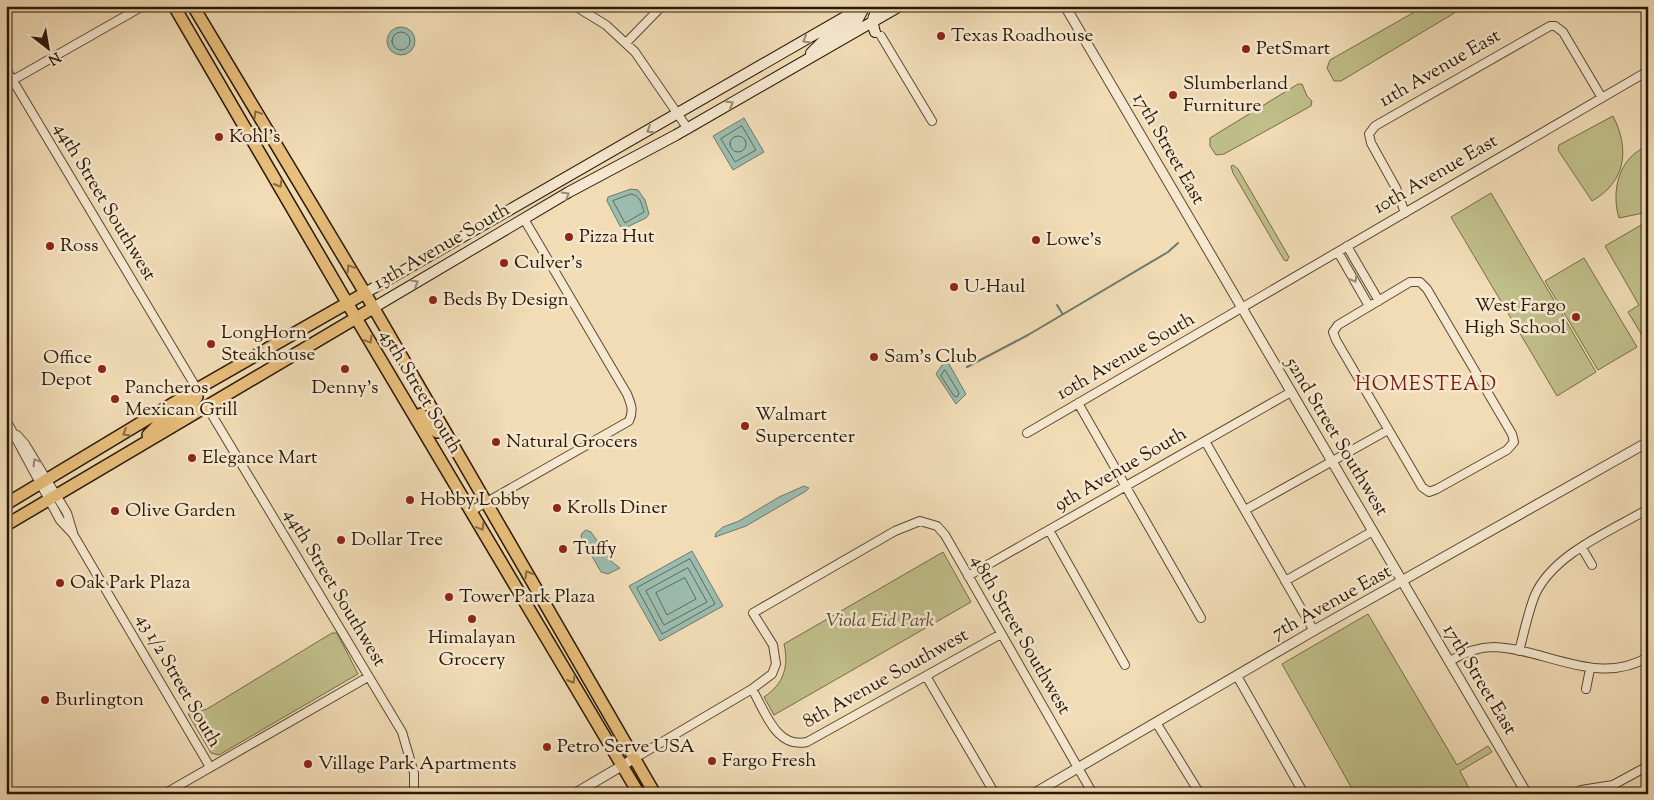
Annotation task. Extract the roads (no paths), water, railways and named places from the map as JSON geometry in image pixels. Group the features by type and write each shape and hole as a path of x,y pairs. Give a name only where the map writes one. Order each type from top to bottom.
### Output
{"main road":[{"name":"45th Street South","path":"174,6 265,159 356,318 548,638 639,794"},
{"name":"45th Street South","path":"193,6 470,472 655,794"},
{"path":"848,16 855,6"},
{"path":"801,63 824,40 857,21 865,6"},
{"name":"13th Avenue South","path":"6,504 197,389 865,6"},
{"path":"876,30 875,13 900,6"},
{"path":"876,30 886,9"},
{"name":"13th Avenue South","path":"6,525 524,219 688,129 855,32 876,30"},
{"path":"198,45 211,56 225,78 234,76"},
{"path":"223,88 232,94 263,146 274,152 278,150"},
{"path":"265,159 268,157 278,160 303,201 324,226"},
{"path":"524,219 522,212 527,207 576,177 585,168"},
{"path":"206,406 204,399 208,392 244,370 271,347"},
{"path":"389,372 427,424 437,432 445,431"},
{"path":"132,450 163,420 194,401 197,397 197,389"},
{"path":"428,440 436,437 441,438 462,468 470,472"},
{"path":"507,572 520,583 549,628 554,632 561,631"},
{"path":"548,638 554,638 564,645 582,676 600,698"}],"street":[{"path":"10,83 143,6"},
{"path":"575,6 606,25 626,43 650,72 688,129"},
{"path":"626,43 662,6"},
{"name":"17th Street East","path":"1065,6 1242,309"},
{"name":"11th Avenue East","path":"1405,213 1396,188 1371,143 1370,131 1374,126 1543,29 1555,26 1563,32 1602,98"},
{"path":"876,30 932,121"},
{"name":"44th Street Southwest","path":"6,69 10,83 197,389"},
{"name":"10th Avenue East","path":"1242,309 1648,71"},
{"path":"471,511 629,421 632,407 524,219"},
{"path":"1347,246 1379,301"},
{"path":"1338,252 1370,306"},
{"path":"1410,282 1420,282 1427,289 1512,434 1514,442 1507,450 1437,490 1428,492 1422,487 1333,332 1338,325 1379,301 1410,282"},
{"name":"52nd Street Southwest","path":"1242,309 1402,582"},
{"name":"10th Avenue South","path":"1027,433 1242,309"},
{"name":"9th Avenue South","path":"968,576 1290,392"},
{"path":"1078,403 1202,618"},
{"name":"44th Street Southwest","path":"206,406 402,732 414,773 414,794"},
{"name":"43 1/2 Street South","path":"6,420 12,430 25,444 53,498 60,520 73,534 210,767"},
{"path":"1245,510 1388,430"},
{"path":"1204,441 1314,631"},
{"name":"7th Avenue East","path":"1033,794 1157,724 1314,631 1648,442"},
{"path":"1519,651 1535,595 1546,577 1561,561 1648,509"},
{"name":"48th Street Southwest","path":"752,689 772,674 776,655 773,645 753,613 904,526 920,520 929,522 942,530 1093,794"},
{"path":"1049,530 1125,665"},
{"path":"1285,581 1373,531"},
{"path":"1582,548 1592,565"},
{"name":"17th Street East","path":"1402,582 1527,794"},
{"name":"8th Avenue Southwest","path":"752,689 774,727 787,741 800,744 820,736 1002,634"},
{"path":"1450,661 1476,649 1493,647 1519,651 1590,669 1612,670 1634,666 1648,657"},
{"path":"1586,689 1590,669"},
{"path":"926,676 995,794"},
{"path":"1237,676 1304,794"},
{"path":"164,794 368,677"},
{"path":"574,794 752,689"},
{"path":"1157,724 1200,794"},
{"path":"1574,794 1580,790 1613,785 1648,766"}],"water":[{"path":"401,27 411,31 415,41 411,51 401,55 391,51 387,41 391,31"},
{"path":"744,118 764,152 733,170 713,136"},
{"path":"631,189 638,190 645,200 649,214 646,218 625,228 620,226 607,201 608,197"},
{"path":"949,364 966,394 956,404 936,374 942,365"},
{"path":"804,486 809,488 746,526 715,537 716,533 723,527 739,521 779,497"},
{"path":"586,530 591,532 612,562 620,568 608,574 601,572 581,537 582,533"},
{"path":"692,551 723,606 660,641 629,586"}],"waterway":[{"path":"967,367 1028,335 1168,252 1178,243"},
{"path":"1057,305 1062,313"}],"place":[{"name":"Texas Roadhouse","path":"941,36"},
{"name":"PetSmart","path":"1246,49"},
{"name":"Slumberland Furniture","path":"1173,95"},
{"name":"Kohl's","path":"219,137"},
{"name":"Pizza Hut","path":"569,237"},
{"name":"Lowe's","path":"1036,240"},
{"name":"Ross","path":"50,246"},
{"name":"Culver's","path":"504,263"},
{"name":"U-Haul","path":"954,287"},
{"name":"Beds By Design","path":"433,300"},
{"name":"West Fargo High School","path":"1576,317"},
{"name":"LongHorn Steakhouse","path":"211,344"},
{"name":"Sam's Club","path":"874,357"},
{"name":"Office Depot","path":"102,369"},
{"name":"Denny's","path":"345,369"},
{"name":"Pancheros Mexican Grill","path":"115,399"},
{"name":"Walmart Supercenter","path":"745,426"},
{"name":"Natural Grocers","path":"496,442"},
{"name":"Elegance Mart","path":"192,458"},
{"name":"Hobby Lobby","path":"410,500"},
{"name":"Krolls Diner","path":"557,508"},
{"name":"Olive Garden","path":"115,511"},
{"name":"Dollar Tree","path":"341,540"},
{"name":"Tuffy","path":"563,549"},
{"name":"Oak Park Plaza","path":"60,583"},
{"name":"Tower Park Plaza","path":"449,597"},
{"name":"Himalayan Grocery","path":"472,619"},
{"name":"Burlington","path":"45,700"},
{"name":"Petro Serve USA","path":"547,747"},
{"name":"Fargo Fresh","path":"712,761"},
{"name":"Village Park Apartments","path":"308,764"}],"district":[{"name":"HOMESTEAD","path":"1426,385"}],"park label":[{"name":"Viola Eid Park","path":"880,621"}]}
